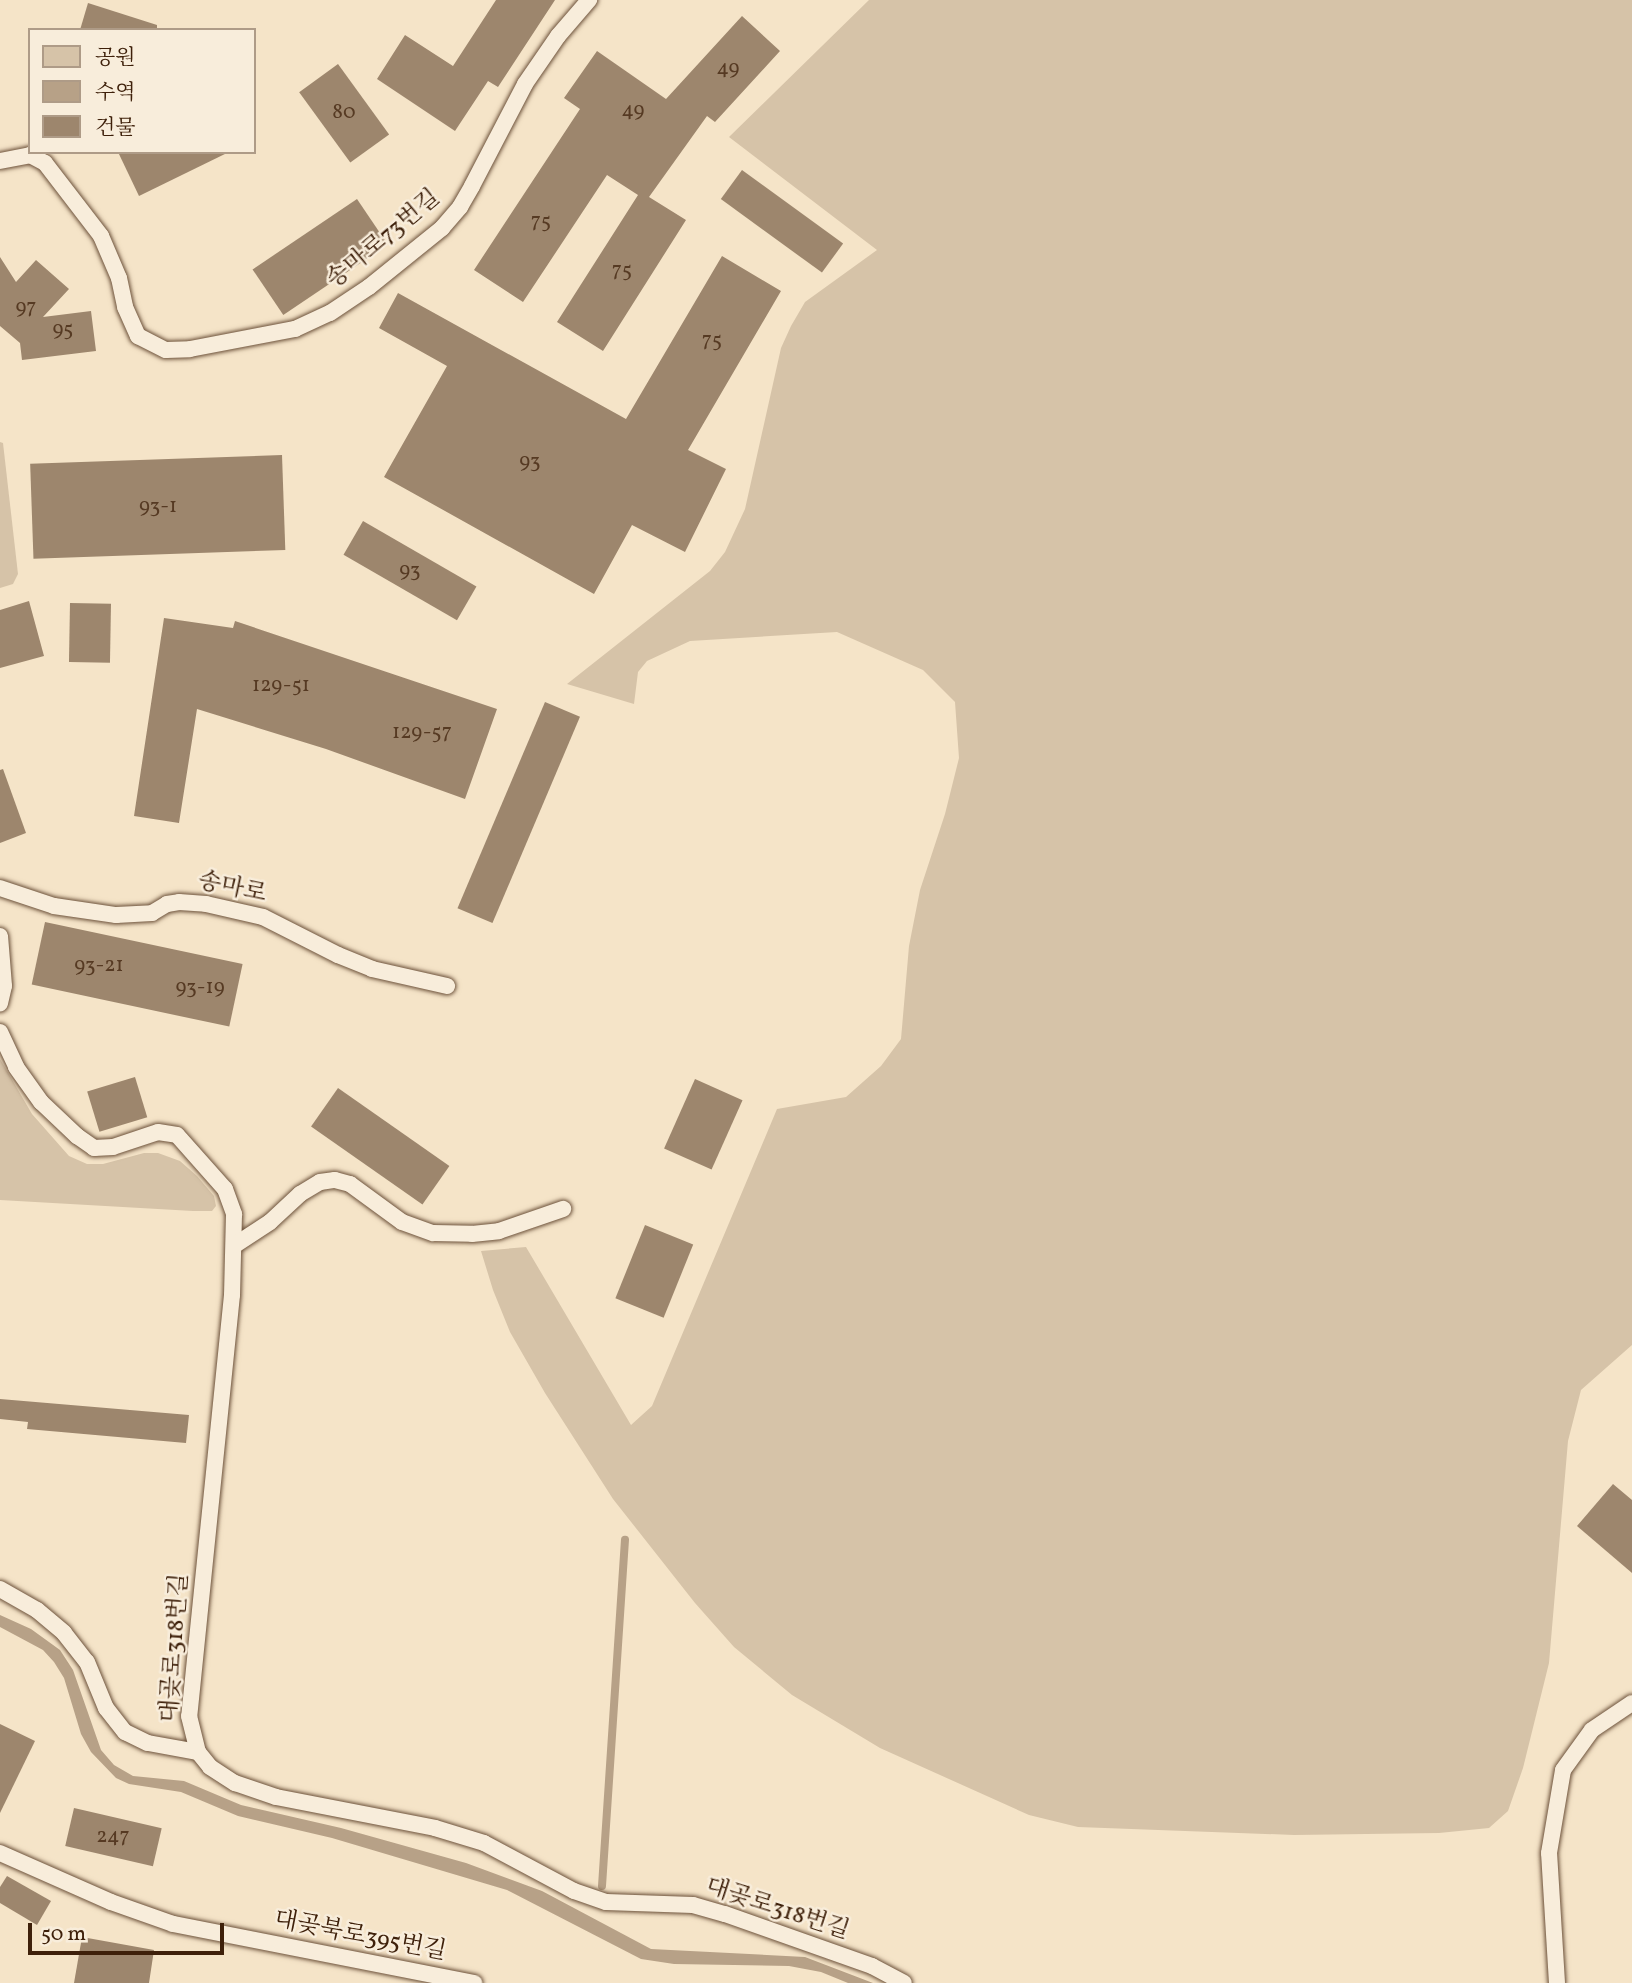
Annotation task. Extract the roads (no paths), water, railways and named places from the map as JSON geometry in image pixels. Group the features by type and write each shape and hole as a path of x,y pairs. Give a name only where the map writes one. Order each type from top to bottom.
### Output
{"lane":[{"name":"송마로73번길","path":"0,161 30,155 45,163 101,236 119,278 125,307 138,336 166,350 190,349 295,329 330,313 369,287 442,228 460,207 525,84 558,36 589,0"},
{"name":"송마로","path":"0,888 54,906 116,915 152,913 167,904 179,902 206,904 263,917 338,956 372,969 447,986"},
{"path":"0,936 4,986 0,1003"},
{"name":"대곶로318번길","path":"0,1032 16,1067 41,1102 94,1148 113,1147 158,1132 177,1135 225,1189 234,1214 235,1245 189,1716 198,1752 210,1767 235,1783 276,1797 435,1828 484,1843 575,1891 606,1902 693,1905 725,1914 872,1966 904,1983"},
{"path":"235,1245 270,1222 300,1194 320,1182 335,1180 350,1184 402,1222 433,1233 471,1234 499,1231 563,1209"},
{"path":"0,1588 37,1611 64,1633 87,1662 106,1707 125,1732 148,1743 198,1752"},
{"path":"1557,1983 1549,1853 1563,1770 1592,1730 1632,1703"},
{"name":"대곶북로395번길","path":"0,1853 111,1902 173,1924 474,1983"}],"water":[{"path":"0,1615 31,1629 60,1650 73,1670 101,1750 114,1765 133,1776 184,1781 241,1805 341,1828 466,1863 542,1891 651,1949 805,1957 873,1983 848,1983 821,1972 789,1966 674,1964 641,1959 507,1890 332,1838 238,1816 181,1792 129,1784 116,1778 91,1752 81,1734 64,1678 54,1662 43,1650 0,1627"}],"waterway":[{"path":"602,1886 625,1540"}]}
